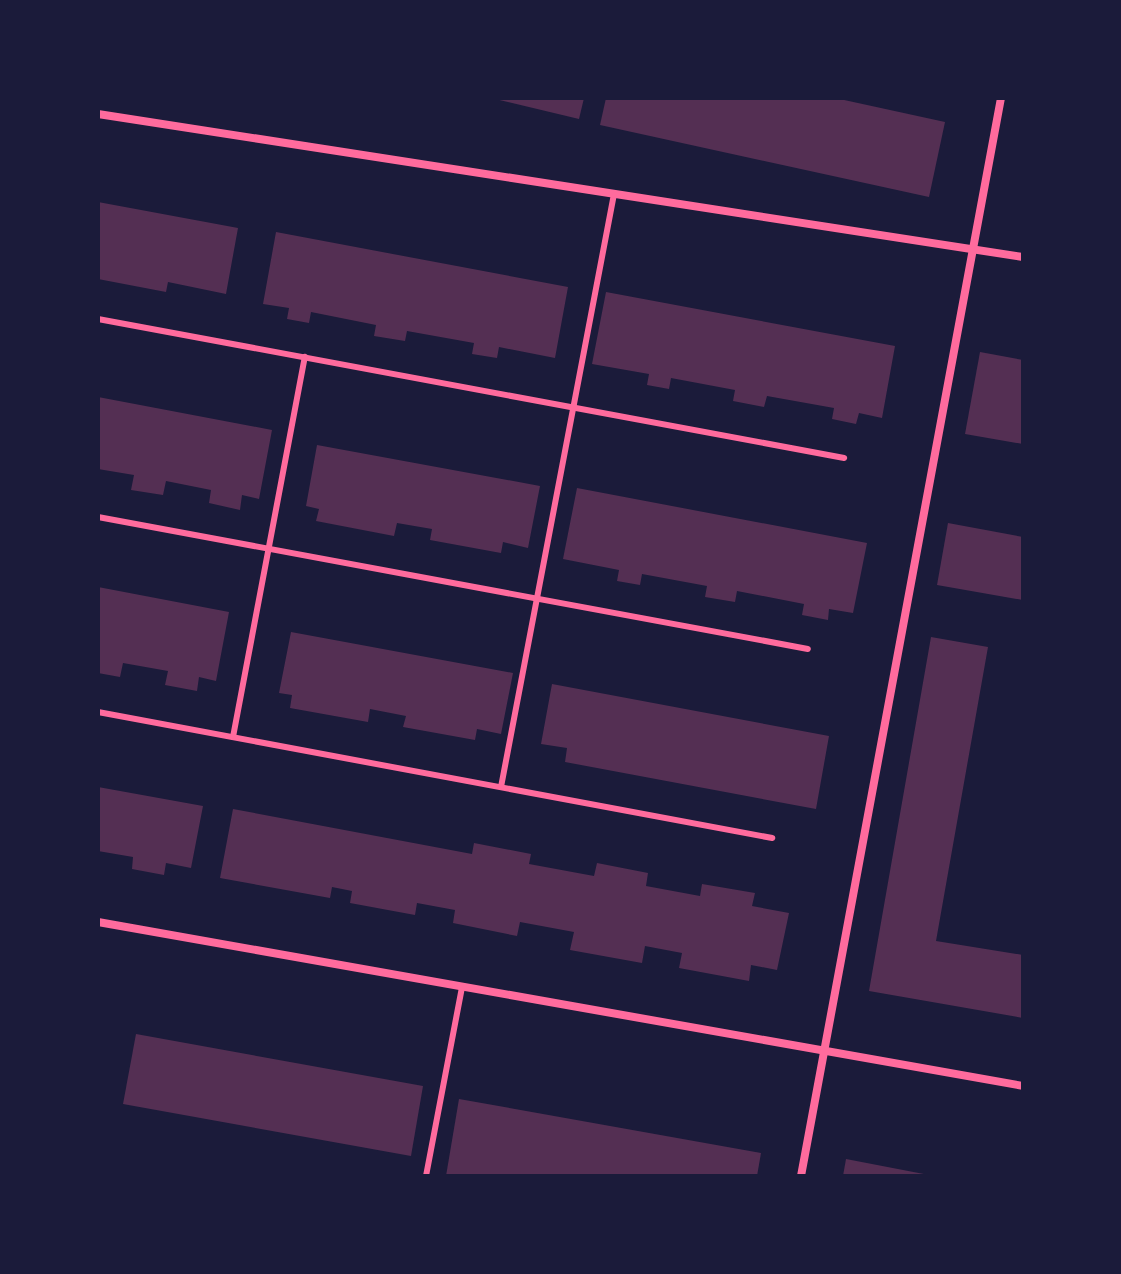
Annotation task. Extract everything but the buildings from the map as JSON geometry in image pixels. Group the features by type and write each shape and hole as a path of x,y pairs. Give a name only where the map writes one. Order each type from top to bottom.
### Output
{"street":[{"path":"801,1176 1001,98"},
{"path":"98,114 1023,257"},
{"path":"98,922 1023,1086"}],"lane":[{"path":"501,787 614,194"},
{"path":"98,319 844,458"},
{"path":"233,737 305,357"},
{"path":"98,517 808,649"},
{"path":"98,712 772,838"},
{"path":"426,1176 462,987"}]}
